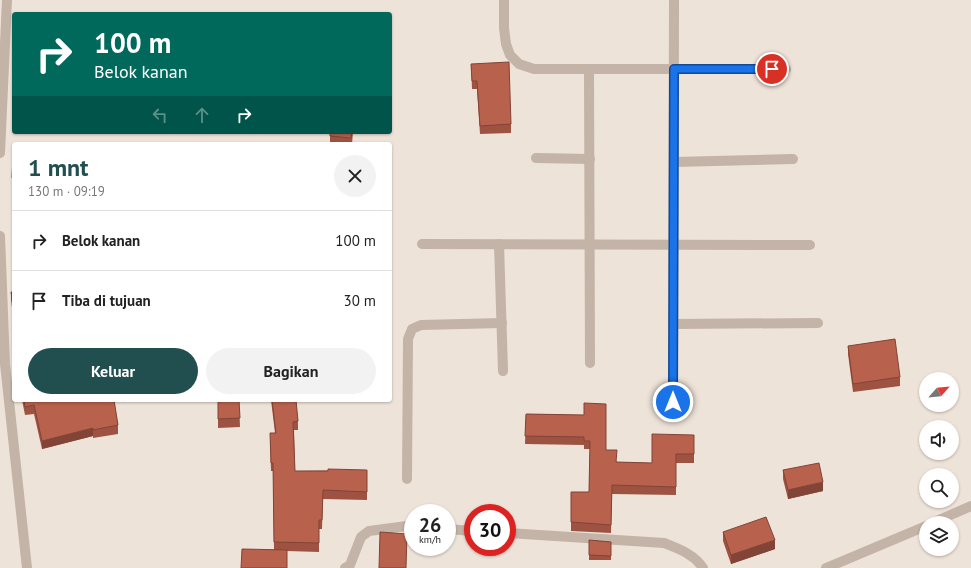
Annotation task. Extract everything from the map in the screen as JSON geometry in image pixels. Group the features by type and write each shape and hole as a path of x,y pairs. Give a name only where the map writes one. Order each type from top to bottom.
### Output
{"street":[{"path":"0,153 7,0"},
{"path":"504,0 504,28 506,44 510,55 519,64 534,69 786,69"},
{"path":"673,402 674,0"},
{"path":"590,69 590,363"},
{"path":"536,158 590,159"},
{"path":"674,162 793,159"},
{"path":"0,236 6,364 27,568"},
{"path":"422,244 810,245"},
{"path":"499,244 503,371"},
{"path":"673,324 818,323"},
{"path":"407,479 408,339 412,330 421,325 502,324"},
{"path":"948,516 971,506"},
{"path":"345,568 350,565 361,537 369,531 404,526"},
{"path":"826,568 919,529"},
{"path":"516,534 664,543 685,551 699,561 703,568"}],"building":[{"path":"509,62 511,124 480,126 477,81 472,81 471,64"},
{"path":"330,134 352,134 351,138 330,136"},
{"path":"895,339 900,377 853,384 848,346"},
{"path":"24,402 114,402 118,425 93,430 93,428 42,441 34,405 25,407"},
{"path":"218,402 239,402 240,418 218,419"},
{"path":"272,402 296,402 298,421 293,422 295,471 328,471 328,469 367,470 367,492 323,490 322,520 319,520 319,543 274,542 273,463 271,463 270,433 276,433"},
{"path":"584,403 606,404 606,450 617,450 616,462 652,463 652,434 694,435 694,454 676,454 676,487 612,485 611,525 571,522 571,492 589,492 590,441 584,441 584,437 525,436 526,414 584,415"},
{"path":"819,463 823,482 788,490 783,470"},
{"path":"766,517 775,540 731,555 723,532"},
{"path":"380,532 404,534 404,556 406,556 406,568 379,568"},
{"path":"589,540 611,542 611,556 589,555"},
{"path":"242,549 287,550 287,568 241,568"}],"route":[{"path":"673,402 674,69 772,69"}]}
